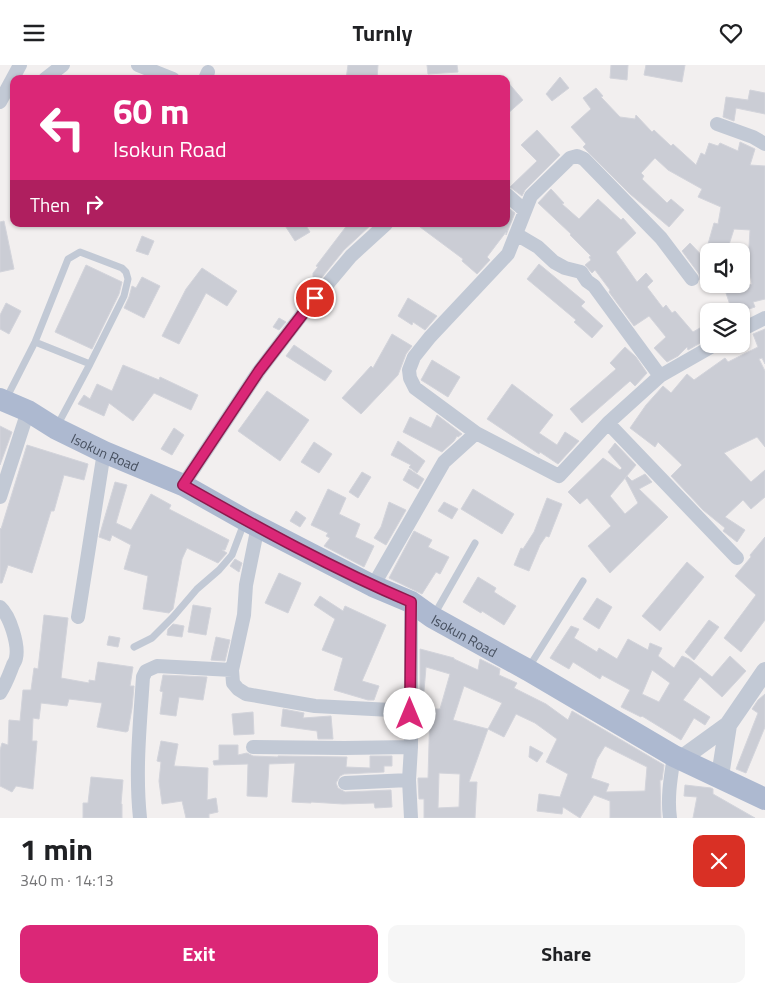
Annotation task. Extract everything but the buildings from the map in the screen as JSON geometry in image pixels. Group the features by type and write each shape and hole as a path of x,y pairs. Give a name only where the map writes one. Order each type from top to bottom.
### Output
{"main road":[{"name":"Isokun Road","path":"2,400 28,411 55,428 104,452 183,485 251,523 373,586 411,602 432,617 678,757 765,799"}],"street":[{"path":"50,75 63,65"},
{"path":"138,65 163,75"},
{"path":"0,102 10,84"},
{"path":"717,124 765,143"},
{"path":"692,279 661,238 584,159 577,156 570,158 532,196 524,211 508,254 430,337 414,357 409,370 410,378 415,388 476,433 559,476 608,423 660,377 701,353"},
{"path":"510,198 524,211"},
{"path":"183,485 259,371 304,312 351,256 383,227"},
{"path":"516,234 538,247 554,262 565,269 584,274 587,281 594,286 660,377"},
{"path":"750,325 765,317"},
{"path":"0,497 28,411"},
{"path":"608,423 737,558"},
{"path":"373,586 444,462 476,433"},
{"path":"78,617 104,452"},
{"path":"251,523 244,615 232,671 234,683 238,689 246,694 315,706 410,711"},
{"path":"411,602 411,747 408,780 411,818"},
{"path":"0,607 5,611 12,626 16,643 16,658 8,680 0,693"},
{"path":"140,818 137,792 137,763 142,677 146,671 157,666 232,671"},
{"path":"670,818 668,808 670,778 678,757 728,725 765,671"},
{"path":"720,776 728,725"},
{"path":"253,747 411,747"},
{"path":"346,783 408,780"}],"lane":[{"path":"2,400 35,342 68,259 80,252 122,268 126,272 128,279 124,296 55,428"},
{"path":"35,342 90,364"},
{"path":"134,647 152,638 197,589 219,569 232,555 251,523"},
{"path":"432,617 475,543"},
{"path":"528,670 583,581"}],"route":[{"path":"315,298 259,371 183,485 245,520 373,586 411,602 410,714"}]}
